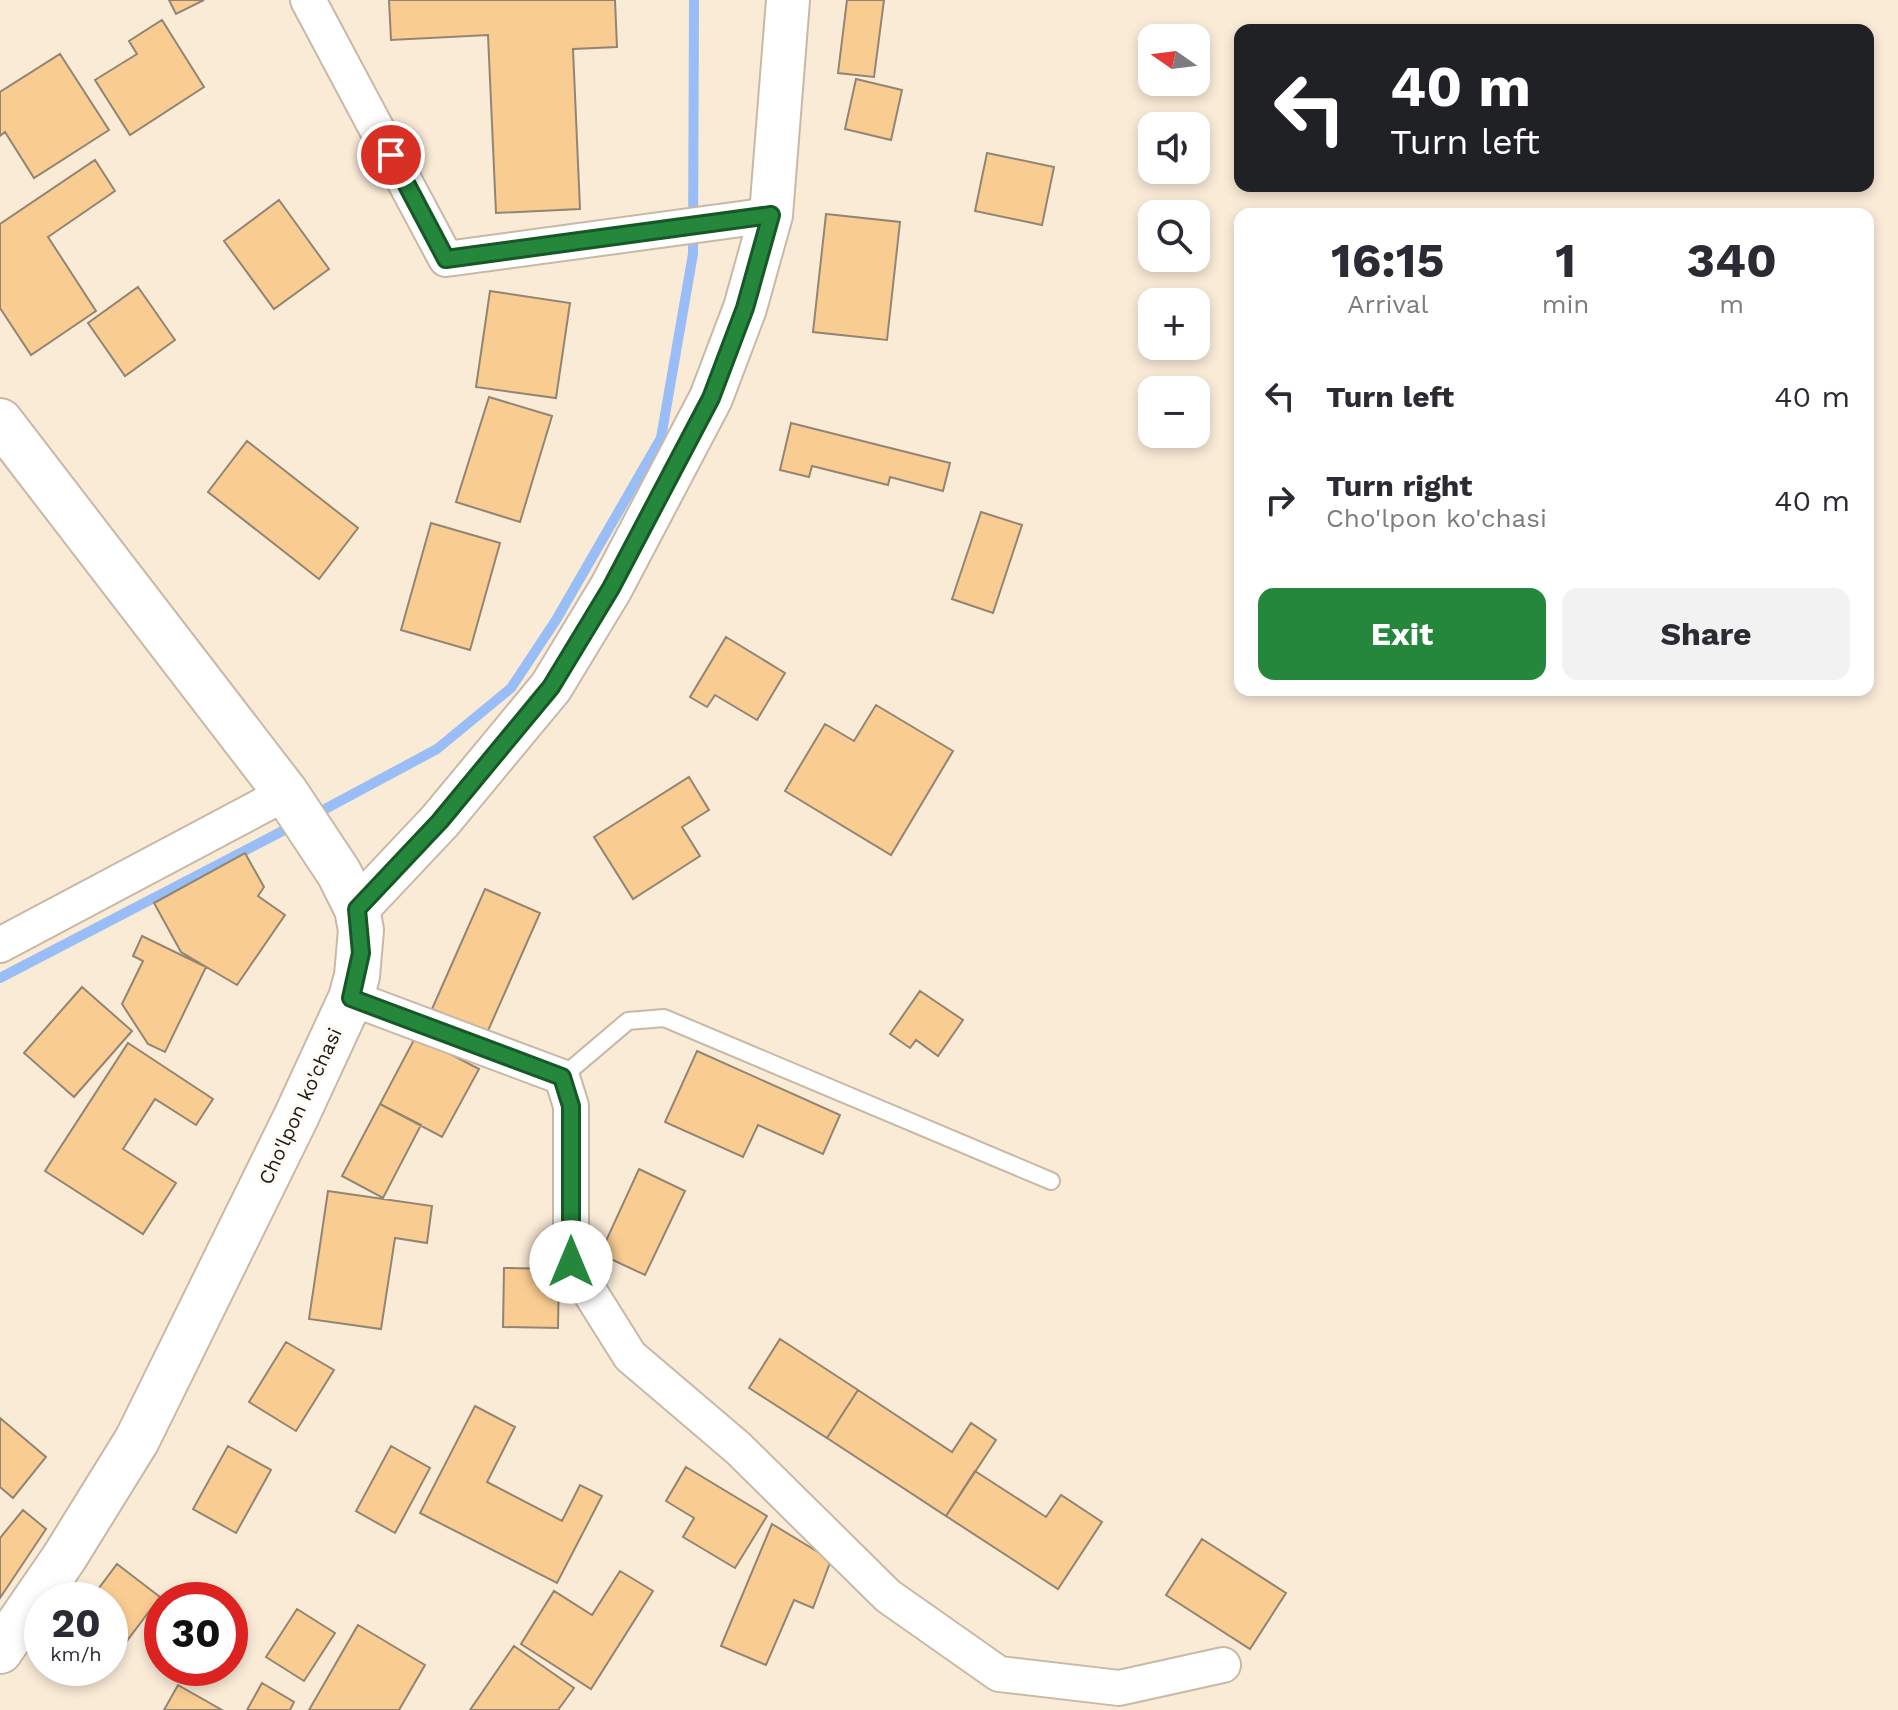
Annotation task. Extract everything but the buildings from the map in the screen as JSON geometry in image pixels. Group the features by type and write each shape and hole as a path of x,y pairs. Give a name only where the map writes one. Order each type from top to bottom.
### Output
{"main road":[{"name":"Cho'lpon ko'chasi","path":"0,421 286,793 339,873 357,909 361,953 351,998 290,1131 137,1440 64,1558 0,1651"}],"street":[{"path":"308,0 446,259 771,215"},
{"path":"357,909 440,821 551,687 611,588 711,398 745,308 771,215 788,0"},
{"path":"0,945 286,793"},
{"path":"351,998 562,1077 571,1106 571,1262 630,1356 738,1448 888,1596 999,1674 1119,1688 1223,1665"}],"lane":[{"path":"562,1077 628,1021 664,1018 1051,1181"}],"waterway":[{"path":"312,816 437,749 511,688 556,620 661,438 693,254 694,0"},
{"path":"0,978 294,825"}],"route":[{"path":"391,155 446,259 771,215 745,308 711,398 611,588 551,687 440,821 357,909 361,953 351,998 562,1077 571,1106 571,1262"}]}
